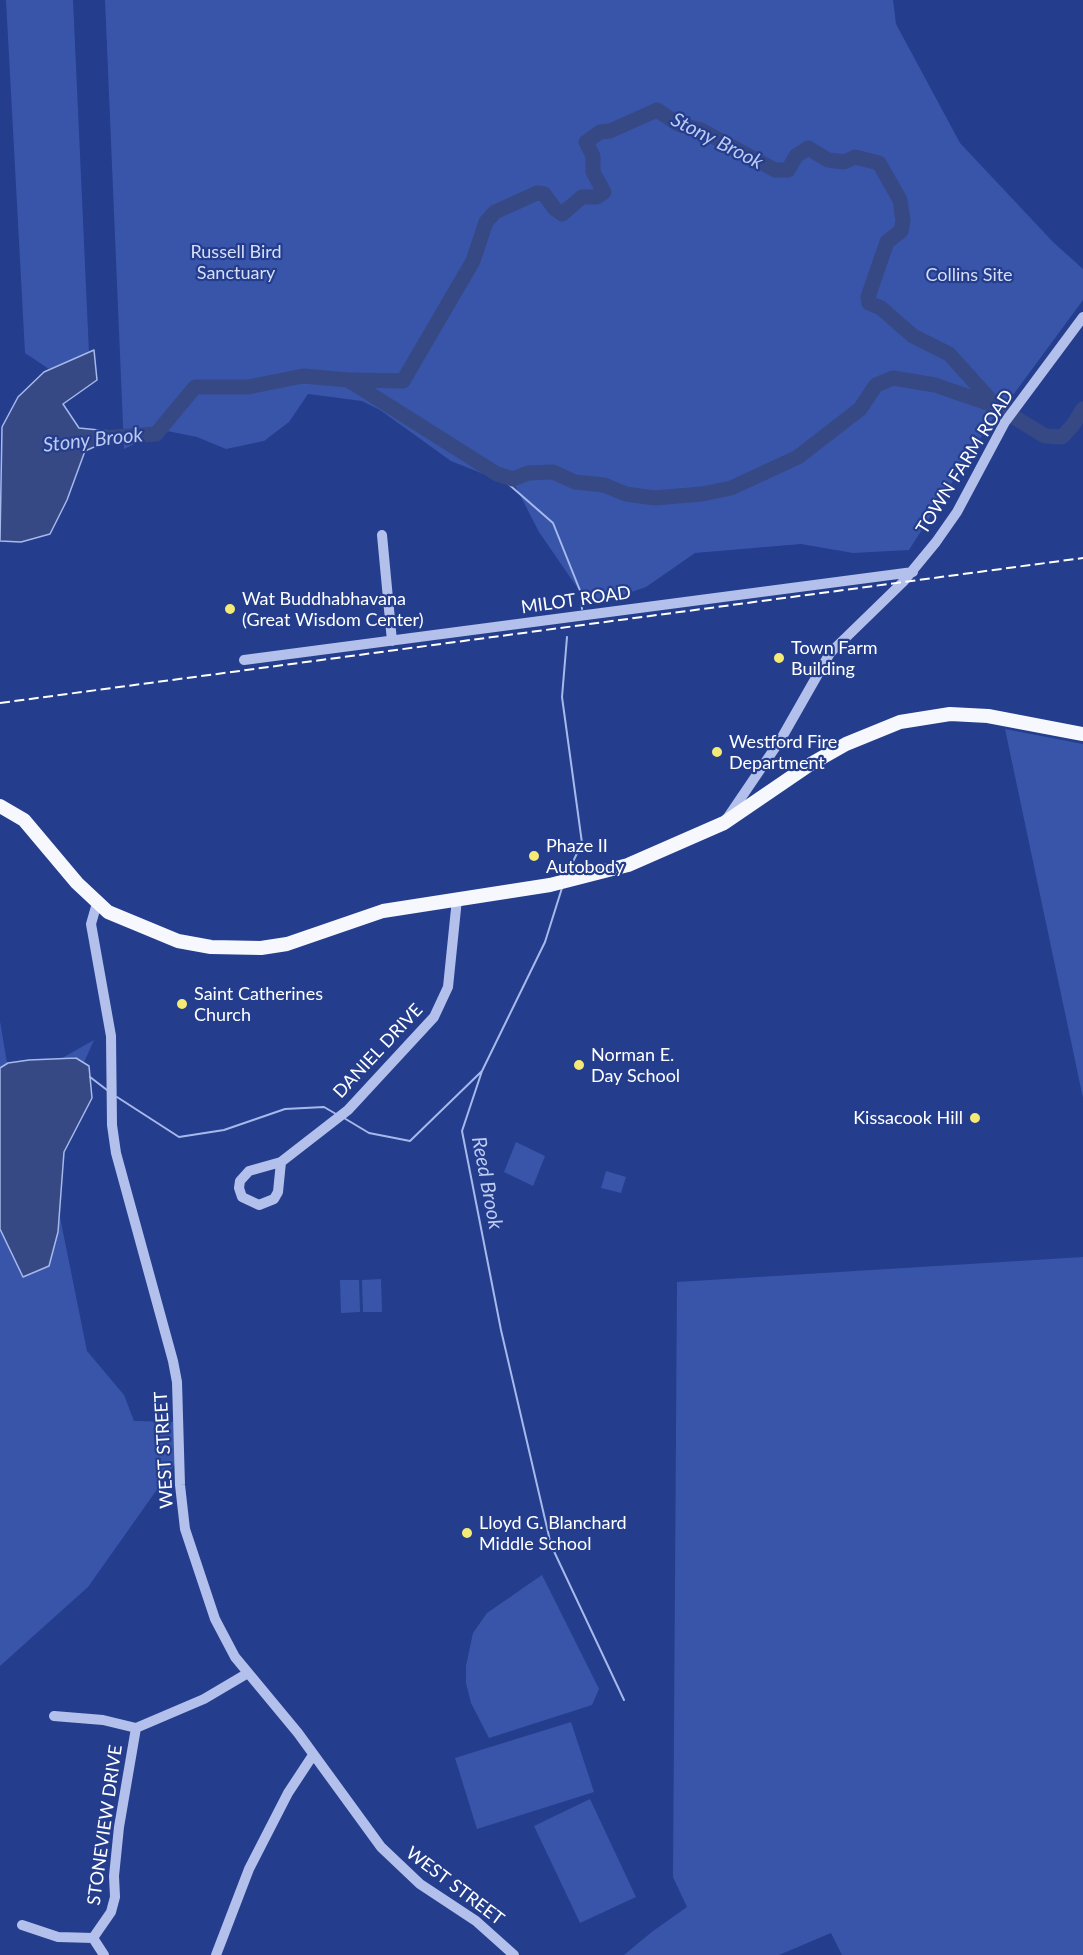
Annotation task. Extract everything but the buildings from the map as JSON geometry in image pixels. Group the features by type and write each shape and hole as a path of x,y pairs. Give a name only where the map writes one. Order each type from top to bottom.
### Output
{"main road":[{"path":"0,806 24,820 97,903 127,922 178,941 212,947 246,949 287,944 383,910 564,882 628,865 724,823 809,765 846,744 900,722 950,714 988,716 1083,734"}],"street":[{"name":"TOWN FARM ROAD","path":"724,823 781,739 830,653 913,572 957,512 1005,422 1083,317"},
{"path":"382,535 392,640"},
{"name":"MILOT ROAD","path":"244,660 913,572"},
{"name":"DANIEL DRIVE","path":"281,1162 278,1192 274,1199 259,1205 242,1197 239,1188 240,1181 249,1171 281,1162 348,1110 434,1017 448,987 457,899"},
{"name":"WEST STREET","path":"97,903 91,924 111,1036 112,1125 116,1153 157,1299 177,1382 180,1485 185,1529 214,1619 223,1637 248,1673 278,1708 371,1835 398,1864 426,1888 476,1921 514,1955"},
{"name":"STONEVIEW DRIVE","path":"93,1938 111,1912 116,1897 114,1876 119,1827 136,1728 204,1699 248,1673"},
{"path":"54,1716 103,1720 136,1728"},
{"path":"216,1955 249,1869 288,1792 313,1755"},
{"path":"22,1925 58,1937 93,1938 104,1955"}],"green space":[{"path":"6,0 73,0 89,353 49,369 25,353"},
{"path":"105,0 893,0 896,24 960,143 1053,242 1083,269 1083,300 1002,410 999,409 909,550 853,553 801,544 695,553 646,587 596,604 581,593 539,532 516,487 451,461 380,410 362,401 308,394 289,422 264,441 226,449 197,437 152,428 141,441 124,449"},
{"path":"1005,729 1083,744 1083,1098"},
{"path":"0,1021 11,1087 94,1040 46,1148 87,1351 124,1395 134,1421 179,1422 180,1457 88,1587 0,1666"},
{"path":"516,1142 545,1156 533,1186 504,1172"},
{"path":"606,1171 626,1177 621,1193 601,1188"},
{"path":"1083,1257 1083,1955 842,1955 831,1933 779,1955 624,1955 687,1907 673,1877 677,1282"},
{"path":"381,1279 382,1312 363,1312 362,1280"},
{"path":"340,1280 359,1280 360,1312 341,1313"},
{"path":"542,1575 599,1689 592,1705 489,1738 471,1703 466,1683 466,1666 473,1633 487,1613"},
{"path":"571,1722 594,1792 477,1829 455,1758"},
{"path":"590,1799 636,1897 580,1923 534,1826"}],"water":[{"path":"94,350 97,380 63,404 79,428 109,431 110,440 85,451 67,500 50,534 21,542 0,541 2,427 18,397 44,372"},
{"path":"76,1058 89,1066 92,1098 64,1152 58,1232 49,1266 23,1277 0,1229 0,1068 8,1063 29,1060"}],"waterway":[{"name":"Stony Brook","path":"350,380 403,381 473,261 486,222 495,212 537,193 544,194 555,209 562,214 582,197 597,197 604,192 593,172 593,156 586,142 600,132 610,131 657,110 678,124 701,130 775,170 788,170 796,156 808,148 828,160 844,162 855,157 879,163 900,200 903,221 901,231 887,242 868,297 869,303 881,308 913,336 949,354 996,406"},
{"name":"Stony Brook","path":"89,439 156,434 195,387 248,387 303,376 348,380 497,474 513,479 528,473 553,472 575,482 604,485 626,494 654,498 702,494 731,488 798,457 860,409 876,385 893,378 935,385 996,406 1045,436 1062,437 1083,409"},
{"path":"497,474 553,523 581,593 582,609"},
{"name":"Reed Brook","path":"566,876 582,843 562,697 567,637"},
{"name":"Reed Brook","path":"562,888 545,942 482,1071 462,1131 501,1330 551,1545 624,1700"},
{"path":"344,1118 369,1133 410,1141 482,1071"},
{"path":"90,1077 107,1090"},
{"path":"117,1097 179,1137 224,1130 285,1109 324,1107 336,1114"}],"railway":[{"path":"0,703 1083,558"}],"place":[{"name":"Wat Buddhabhavana (Great Wisdom Center)","path":"230,609"},
{"name":"Town Farm Building","path":"779,658"},
{"name":"Westford Fire Department","path":"717,752"},
{"name":"Phaze II Autobody","path":"534,856"},
{"name":"Saint Catherines Church","path":"182,1004"},
{"name":"Norman E. Day School","path":"579,1065"},
{"name":"Kissacook Hill","path":"975,1118"},
{"name":"Lloyd G. Blanchard Middle School","path":"467,1533"}],"park label":[{"name":"Russell Bird Sanctuary","path":"236,262"},
{"name":"Collins Site","path":"969,275"}]}
